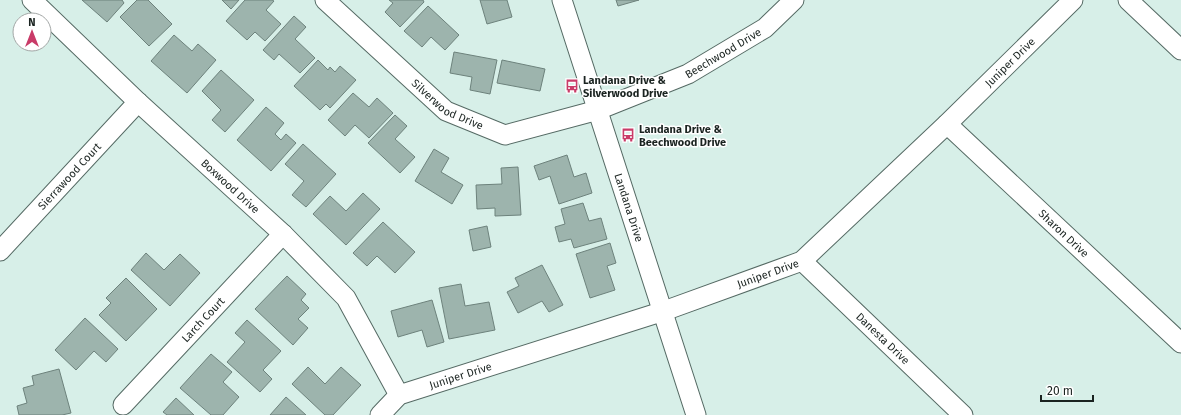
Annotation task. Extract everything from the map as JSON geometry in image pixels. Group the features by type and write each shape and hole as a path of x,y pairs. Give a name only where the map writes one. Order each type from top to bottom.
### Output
{"street":[{"name":"Boxwood Drive","path":"32,0 138,102 282,234 346,298 399,395"},
{"name":"Silverwood Drive","path":"325,0 446,111 505,135 598,110"},
{"name":"Landana Drive","path":"562,0 664,311 696,415"},
{"name":"Beechwood Drive","path":"598,110 688,74 765,28 794,0"},
{"name":"Juniper Drive","path":"399,395 664,311 802,261 947,124 1073,0"},
{"path":"1128,0 1181,50"},
{"name":"Sierrawood Court","path":"0,251 138,102"},
{"name":"Sharon Drive","path":"947,124 1181,343"},
{"name":"Larch Court","path":"123,405 282,234"},
{"name":"Danesta Drive","path":"802,261 963,415"},
{"path":"380,415 399,395"}],"building":[{"path":"82,0 122,0 124,3 107,22"},
{"path":"137,0 148,0 172,24 149,46 120,17"},
{"path":"222,0 239,0 231,9"},
{"path":"245,0 274,1 266,10 281,24 265,41 255,32 247,40 226,21"},
{"path":"389,0 423,0 424,2 400,27 385,12 393,3"},
{"path":"480,0 507,0 512,17 487,24"},
{"path":"616,0 639,0 618,6"},
{"path":"428,6 459,35 445,50 431,37 422,47 404,31"},
{"path":"294,16 306,27 295,39 315,58 300,73 279,54 274,60 263,50"},
{"path":"174,35 192,51 198,44 216,60 187,93 151,61"},
{"path":"454,52 497,60 490,94 470,90 472,77 450,73"},
{"path":"318,60 328,70 330,67 335,72 340,66 356,80 330,108 326,104 320,110 294,86"},
{"path":"502,60 545,69 540,91 497,83"},
{"path":"221,70 254,100 225,132 212,120 221,110 202,91"},
{"path":"353,93 369,107 377,98 393,113 369,138 355,125 345,136 328,120"},
{"path":"266,107 284,123 275,134 281,140 286,134 296,143 271,171 237,140"},
{"path":"395,115 407,126 395,139 415,157 400,173 368,143"},
{"path":"303,144 336,174 306,207 292,195 304,181 285,164"},
{"path":"434,149 449,158 441,172 463,185 452,204 415,181"},
{"path":"567,155 574,177 586,173 592,193 559,204 550,176 539,180 534,166"},
{"path":"518,167 521,215 495,216 495,208 477,209 476,185 502,184 501,168"},
{"path":"363,193 380,209 346,245 313,214 330,196 346,211"},
{"path":"583,203 589,221 601,218 607,239 574,248 571,239 559,242 555,227 565,224 561,209"},
{"path":"383,222 415,252 395,273 377,256 367,266 353,253"},
{"path":"487,226 491,247 473,251 469,230"},
{"path":"610,243 616,263 607,266 615,290 590,298 576,254"},
{"path":"146,253 164,270 180,254 200,273 170,306 131,270"},
{"path":"542,265 563,305 549,312 542,301 518,313 507,292 519,286 515,278"},
{"path":"287,276 306,294 301,300 309,308 298,319 308,328 293,345 255,309"},
{"path":"126,278 157,309 126,341 99,315 111,303 106,298"},
{"path":"461,284 465,306 489,302 495,330 449,339 439,288"},
{"path":"432,300 444,342 427,347 422,330 398,337 391,311"},
{"path":"85,318 118,349 106,362 94,351 76,370 55,350"},
{"path":"247,320 281,351 263,370 272,379 260,392 227,362 245,342 235,333"},
{"path":"211,354 232,372 223,382 239,397 223,415 211,415 180,388"},
{"path":"308,367 325,384 341,367 361,385 333,415 325,415 292,384"},
{"path":"59,369 71,413 62,415 19,415 17,406 27,403 23,388 34,385 32,376"},
{"path":"286,397 306,415 270,415"},
{"path":"176,398 194,415 167,415 163,412"}],"place":[{"name":"Landana Drive & Silverwood Drive","path":"572,86"},
{"name":"Landana Drive & Beechwood Drive","path":"628,135"}]}
